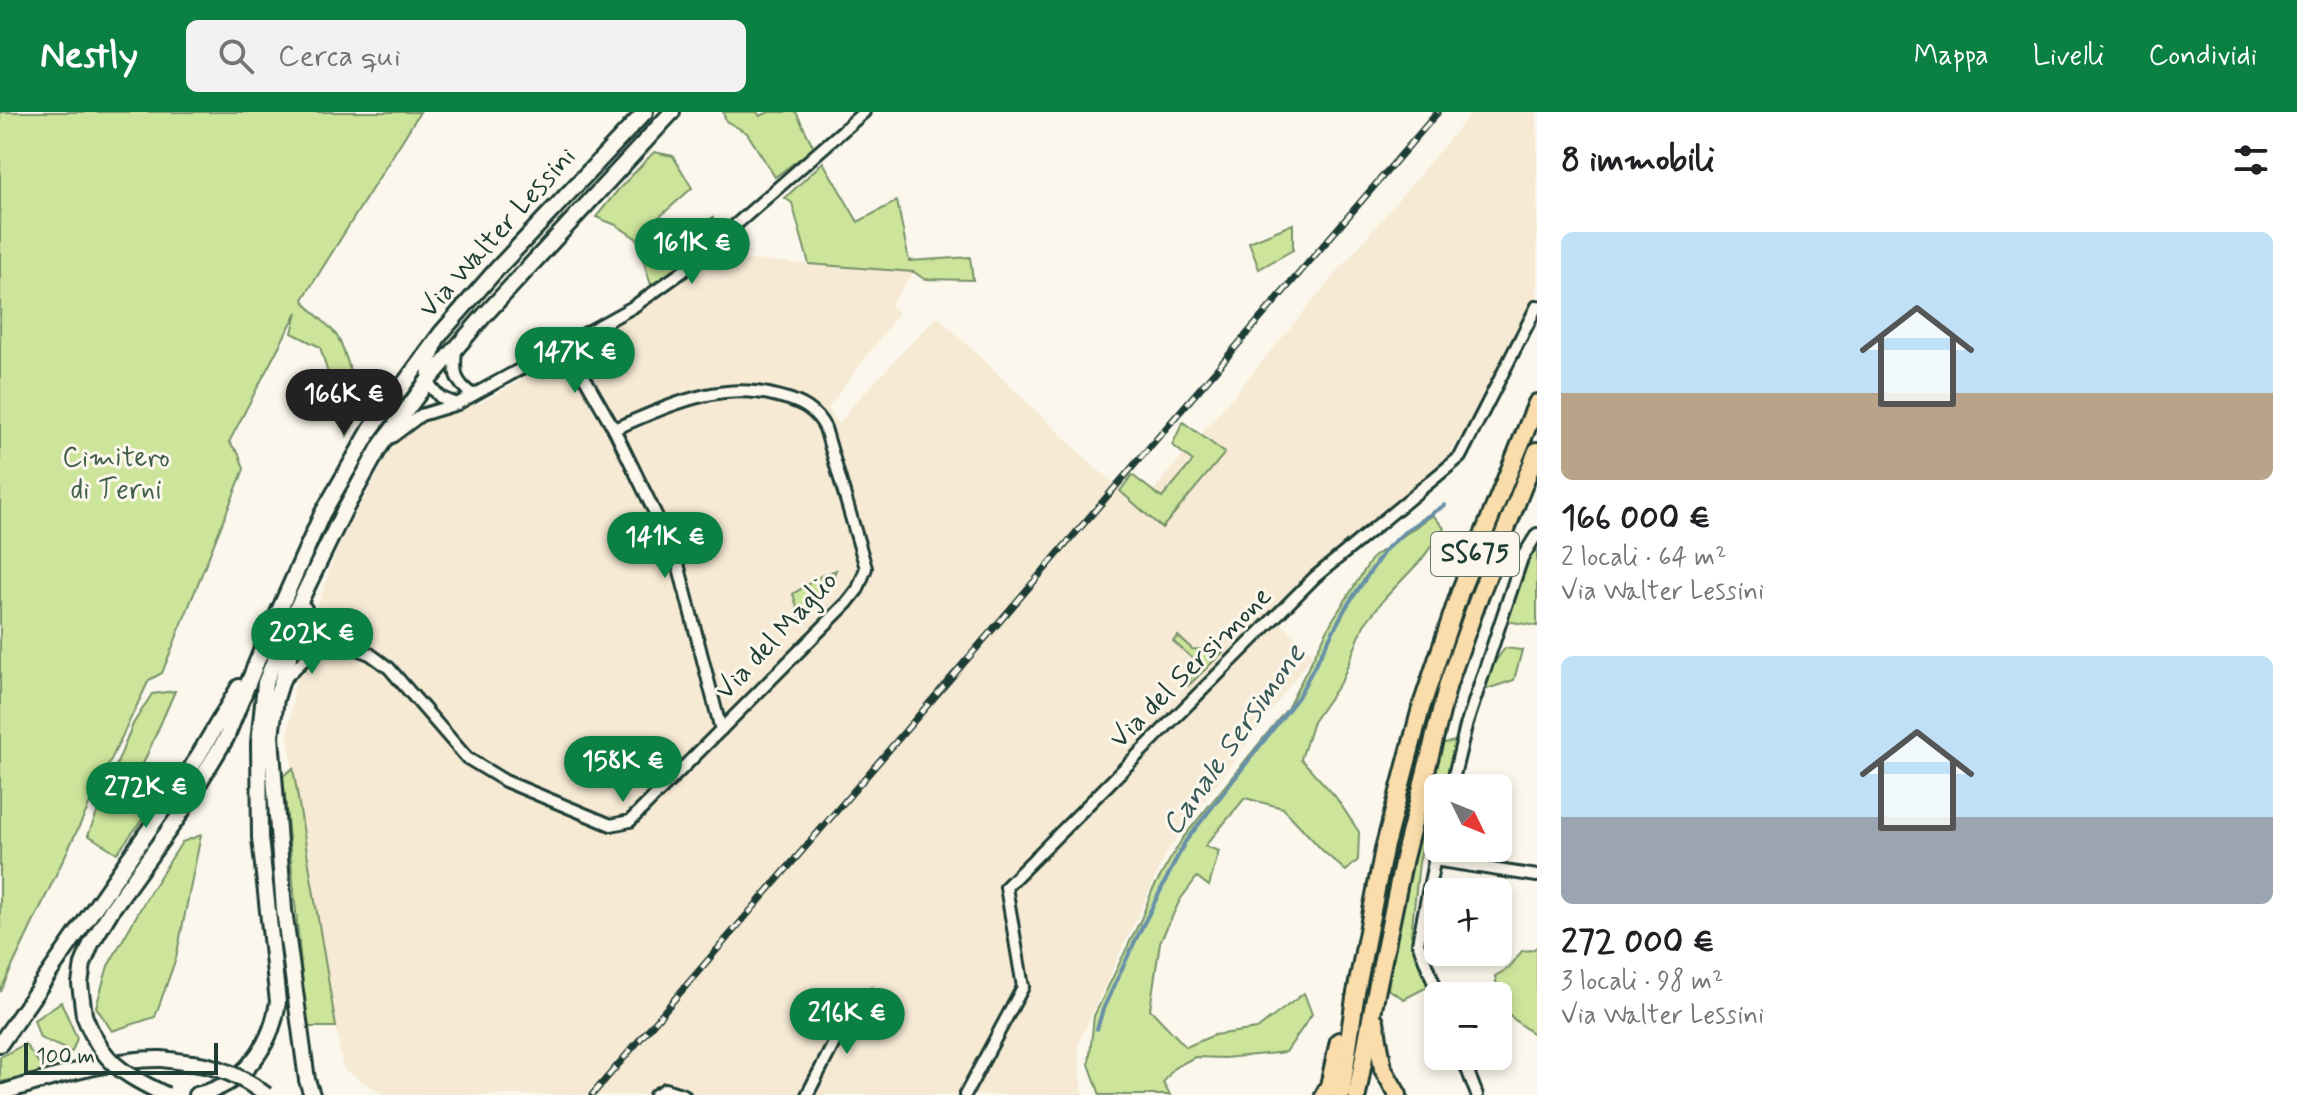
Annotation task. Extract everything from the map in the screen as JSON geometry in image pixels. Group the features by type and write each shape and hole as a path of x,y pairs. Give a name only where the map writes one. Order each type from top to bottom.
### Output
{"highway":[{"name":"SS675","path":"1341,1095 1355,998 1384,849 1421,708 1460,592 1537,403"},
{"name":"SS675","path":"1357,1095 1404,858 1448,684 1537,451"},
{"path":"1324,1095 1329,1086 1344,1023 1355,998"},
{"path":"1373,1008 1383,1069 1398,1095"}],"main road":[{"name":"Via Walter Lessini","path":"166,1095 121,1071 107,1058 92,1036 84,1015 80,984 83,964 91,944 112,909 179,816 226,738 322,514 371,429 442,332 645,112"},
{"name":"Via Walter Lessini","path":"196,1095 212,1092 244,1072 266,1044 275,1022 278,1002 260,838 259,743 265,683 318,563 381,445 427,382 672,112"},
{"name":"Via Walter Lessini","path":"312,1095 307,1080 284,910 271,736 276,699 318,563"},
{"name":"Via Walter Lessini","path":"0,1044 187,775 262,649"},
{"path":"0,1093 74,1072 160,1059 208,1065 232,1073 266,1095"}],"street":[{"path":"381,445 421,415 457,404 633,307 682,272 864,112"},
{"name":"Via del Sersimone","path":"965,1095 1023,987 1006,887 1315,577 1460,457 1537,306"},
{"path":"442,332 428,369 427,382 440,397 457,404"},
{"name":"Via del Maglio","path":"566,345 614,429 676,556 721,730"},
{"path":"456,349 454,368 460,386 473,395"},
{"name":"Via del Maglio","path":"325,646 349,646 370,654 389,668 467,758 505,781 611,825 630,821 847,603 858,589 866,568 825,428 814,411 796,401 745,390 729,390 678,402 614,429"},
{"path":"1454,774 1466,726 1522,558 1537,534"},
{"path":"281,682 304,660 325,646 307,635 300,622"},
{"path":"1433,982 1418,943 1434,862"},
{"path":"1447,862 1537,876"},
{"path":"807,1095 856,1001"},
{"path":"1467,1070 1477,1095"},
{"path":"655,1095 665,1089 684,1095"}],"shaded area":[{"path":"1472,112 1537,112 1537,311 1449,455 1279,621 1313,654 1168,850 1078,1044 1083,1095 384,1095 343,1069 288,736 295,684 310,627 339,544 394,444 432,416 482,402 556,361 671,288 713,257 914,272 890,305 899,313 828,408 839,425 850,408 937,316 1098,470 1141,505"}],"green space":[{"name":"Cimitero di Terni","path":"0,112 420,112 303,299 338,339 361,411 347,436 320,347 292,333 297,312 229,442 239,454 244,469 162,673 149,680 0,992"},
{"path":"723,112 757,112 760,116 769,112 796,112 814,148 775,177 747,133 726,121"},
{"path":"654,152 673,156 692,188 657,219 672,248 713,217 715,232 672,271 651,285 637,239 616,225 596,217"},
{"path":"823,162 858,222 897,201 909,261 970,257 973,280 924,279 914,272 809,264 792,203 785,198"},
{"path":"1293,224 1293,250 1259,269 1249,242"},
{"path":"1183,422 1225,453 1162,528 1120,491 1132,475 1162,498 1193,461 1172,445"},
{"path":"1433,515 1444,528 1422,559 1364,625 1342,680 1313,722 1301,759 1335,796 1359,832 1358,860 1346,871 1283,808 1245,798 1205,846 1219,851 1209,886 1197,877 1180,900 1160,942 1150,1009 1186,1047 1214,1035 1257,1029 1304,993 1312,1014 1286,1052 1224,1058 1195,1057 1174,1068 1163,1083 1170,1095 1100,1095 1089,1064 1094,1016 1152,891 1182,839 1287,709 1332,621 1373,557"},
{"path":"1537,544 1537,626 1506,621 1532,553"},
{"path":"836,570 827,591 801,619 793,594"},
{"path":"1178,636 1192,649 1224,651 1189,685 1194,660 1173,641"},
{"path":"1505,648 1522,650 1514,680 1484,690 1485,676"},
{"path":"175,691 142,766 172,780 117,853 88,835 133,724 152,694"},
{"path":"1460,740 1452,774 1433,774 1440,744"},
{"path":"293,768 336,1027 307,1027 283,776"},
{"path":"1424,812 1424,840 1411,935 1432,982 1424,982 1424,989 1404,999 1388,989 1396,931"},
{"path":"201,835 176,958 155,1017 112,1031 96,1007 108,966 182,842"},
{"path":"1537,947 1537,1036 1512,1017 1512,982 1496,982 1495,976 1512,966 1522,951"},
{"path":"871,987 901,1004 900,1010 882,1007 860,997"},
{"path":"61,1002 77,1038 72,1052 40,1038 34,1020"},
{"path":"25,1044 46,1073 0,1082 0,1057"}],"waterway":[{"name":"Canale Sersimone","path":"1097,1029 1103,1009 1185,842 1298,697 1346,607 1385,550 1408,529 1445,505"}],"railway":[{"path":"592,1095 1438,112"}]}
